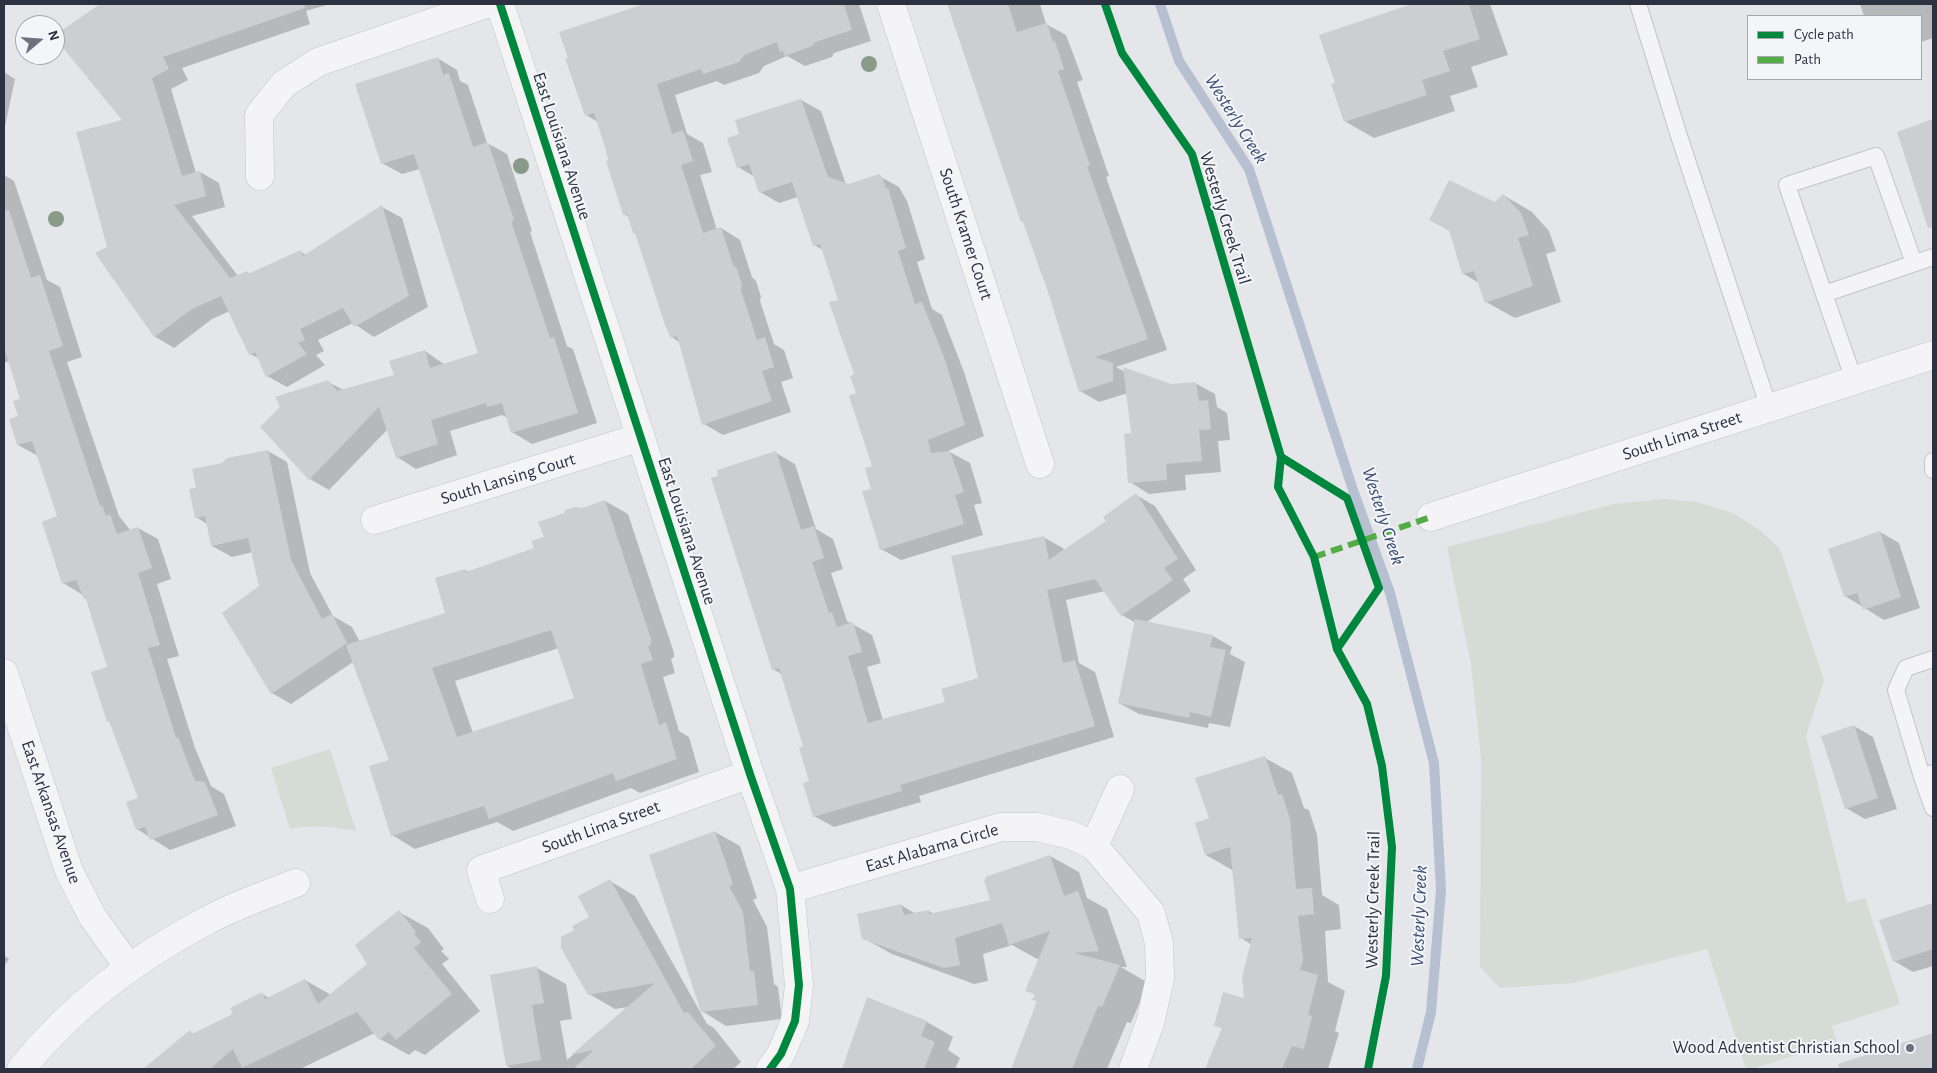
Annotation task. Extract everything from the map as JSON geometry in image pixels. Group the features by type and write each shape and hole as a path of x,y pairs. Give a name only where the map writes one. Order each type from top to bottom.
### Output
{"street":[{"path":"260,176 259,115 284,84 318,62 486,4"},
{"name":"East Louisiana Avenue","path":"500,4 750,774 790,889 799,985 795,1021 781,1054 770,1069"},
{"name":"South Kramer Court","path":"892,4 1040,464"},
{"name":"South Lima Street","path":"1430,517 1933,355"},
{"name":"South Lansing Court","path":"375,520 641,437"},
{"name":"East Arkansas Avenue","path":"4,673 69,871 92,916 129,968"},
{"name":"South Lima Street","path":"490,899 481,870 750,774"},
{"path":"1094,846 1120,789"},
{"name":"East Alabama Circle","path":"790,889 1001,828 1037,827 1071,835 1094,846 1151,913 1159,943 1160,978 1150,1023 1133,1069"},
{"path":"21,1069 80,1008 129,968 208,919 296,883"}],"lane":[{"path":"1638,4 1679,136 1769,408"},
{"path":"1854,380 1787,185 1876,156 1914,263"},
{"path":"1824,294 1933,257"},
{"path":"1933,461 1933,470"},
{"path":"1933,659 1906,668 1896,690 1928,775 1933,808"}],"shaded area":[{"path":"1666,499 1696,502 1733,513 1761,531 1780,549 1824,680 1806,736 1847,903 1865,898 1900,1004 1832,1026 1837,1042 1752,1069 1746,1069 1707,949 1573,983 1500,988 1480,967 1481,758 1471,664 1447,547 1614,504"},
{"path":"330,749 356,831 323,827 290,829 271,768"}],"building":[{"path":"100,4 304,4 305,8 163,57 169,69 152,78 182,176 200,171 206,196 174,205 230,278 247,271 248,274 301,250 303,256 382,205 409,296 354,327 343,308 300,329 305,340 298,343 307,354 266,377 255,352 249,355 221,296 192,309 154,337 95,253 107,247 76,132 122,120 65,50 65,28"},
{"path":"644,4 844,4 852,30 815,42 812,46 785,56 783,51 780,52 777,42 744,55 739,62 703,74 701,69 657,84 672,134 683,130 693,161 681,165 703,233 721,227 733,265 737,269 742,285 741,290 757,340 765,337 774,367 762,371 772,401 702,425 677,336 671,338 665,325 635,233 633,233 627,214 623,215 606,161 609,160 594,113 585,116 565,58 568,58 559,32"},
{"path":"947,4 1008,4 1017,32 1047,23 1053,42 1055,41 1064,69 1058,71 1090,165 1087,166 1148,339 1095,357 1113,363 1113,381 1079,392 1048,292 1023,222 1021,222"},
{"path":"1412,4 1469,4 1480,39 1443,51 1450,71 1422,80 1427,95 1344,122 1331,84 1335,83 1319,35"},
{"path":"438,57 443,75 449,73 473,147 488,142 514,220 511,221 550,338 554,337 578,413 511,433 502,403 487,407 486,403 431,420 438,444 396,458 379,407 309,480 260,427 280,407 275,397 328,380 337,391 394,375 389,361 425,350 430,368 478,353 414,154 381,164 355,84"},
{"path":"801,99 828,177 849,184 879,174 886,189 888,188 906,248 898,251 915,304 922,302 945,360 965,425 928,440 931,453 950,451 964,492 955,495 964,524 880,550 862,491 871,489 865,468 872,466 849,396 856,393 850,376 854,374 829,302 838,300 820,244 813,246 792,182 759,193 749,164 737,168 727,138 739,134 735,120"},
{"path":"1933,119 1933,227 1928,228 1897,132"},
{"path":"1449,180 1495,202 1503,194 1521,213 1529,235 1518,238 1533,286 1485,303 1474,271 1462,274 1449,230 1429,220"},
{"path":"9,210 31,278 40,275 63,346 49,351 100,506 102,505 106,516 110,514 117,534 138,527 152,568 138,573 160,645 148,648 176,738 178,737 195,781 205,782 218,815 150,840 145,827 136,830 126,802 138,798 109,721 107,722 91,672 107,667 86,599 84,599 76,580 62,584 42,522 57,516 32,441 17,445 9,419 18,416 13,401 20,399 4,347 4,211"},
{"path":"1123,367 1171,384 1196,382 1199,401 1208,400 1211,429 1199,430 1202,461 1166,464 1167,480 1128,483 1124,434 1131,433"},
{"path":"268,450 291,560 322,619 332,614 347,643 271,694 222,613 259,586 248,538 211,546 205,516 195,518 189,489 196,488 192,469 222,463 227,458"},
{"path":"776,451 801,530 814,526 824,558 812,562 829,613 832,612 837,627 853,622 862,652 848,656 868,723 945,702 941,689 978,678 951,556 1044,536 1049,560 1106,521 1103,517 1136,493 1178,559 1164,568 1173,580 1121,616 1095,579 1047,590 1063,663 1075,660 1095,726 900,785 902,791 813,817 803,783 809,781 799,748 803,746 779,668 772,670 711,478 718,476 717,470"},
{"path":"605,500 651,639 651,645 648,646 653,660 641,664 659,725 666,722 677,759 616,781 613,773 489,819 484,806 391,836 369,766 389,760 346,645 445,613 435,578 465,569 466,572 534,548 531,541 544,537 538,522 564,513 565,510 575,507 582,508","holes":["551,630 574,698 457,737 432,668"]},
{"path":"1880,531 1901,597 1863,610 1857,593 1844,597 1828,549"},
{"path":"1135,619 1213,635 1210,647 1226,650 1211,717 1190,712 1189,718 1118,703"},
{"path":"1854,725 1878,798 1845,809 1821,736"},
{"path":"1265,756 1278,795 1282,794 1290,819 1296,889 1312,888 1314,914 1298,916 1303,960 1300,970 1318,975 1308,1015 1312,1016 1304,1049 1292,1046 1282,1069 1205,1069 1222,1028 1214,1026 1223,992 1244,998 1242,977 1252,938 1239,939 1230,847 1205,855 1195,823 1209,818 1195,778"},
{"path":"715,831 733,884 729,886 743,912 750,971 754,971 758,1005 701,1012 649,855"},
{"path":"1050,855 1064,896 1078,891 1099,951 1074,953 1120,965 1102,1007 1098,1006 1072,1069 1011,1069 1037,1001 1032,1000 1035,994 1025,991 1050,931 1009,945 1002,923 955,938 960,965 944,968 862,939 857,914 901,904 904,915 929,910 929,914 990,900 984,880 986,879 985,877"},
{"path":"610,879 684,1013 688,1012 716,1046 691,1069 573,1069 594,1050 571,1055 655,983 588,995 561,948 561,937 574,930 572,926 589,917 578,896"},
{"path":"1933,903 1933,949 1893,962 1879,920"},
{"path":"399,910 416,932 414,934 421,942 414,948 452,994 396,1040 389,1032 379,1040 357,1012 242,1068 233,1049 210,1069 143,1069 190,1030 192,1034 233,1014 230,1008 262,992 265,999 305,979 318,1004 367,964 355,945"},
{"path":"537,966 544,1003 532,1005 541,1060 506,1066 490,975"},
{"path":"867,997 927,1021 921,1036 935,1042 924,1069 842,1069"},
{"name":"Wood Adventist Christian School","path":"1933,1033 1933,1069 1839,1069 1838,1064"}],"waterway":[{"name":"Westerly Creek","path":"1160,4 1179,61 1249,169 1353,490 1390,593 1434,763 1441,890 1431,1012 1417,1069"}],"marked path":[{"path":"1314,557 1431,517"}],"cycle path":[{"path":"500,4 750,774 790,889 799,985 795,1021 781,1054 770,1069"},
{"name":"Westerly Creek Trail","path":"1105,4 1122,53 1192,154 1281,457 1278,487 1314,557 1337,649 1367,704 1382,766 1392,847 1386,976 1368,1069"},
{"path":"1281,457 1347,498 1379,588 1337,649"}],"place":[{"name":"Wood Adventist Christian School","path":"1910,1048"}]}
